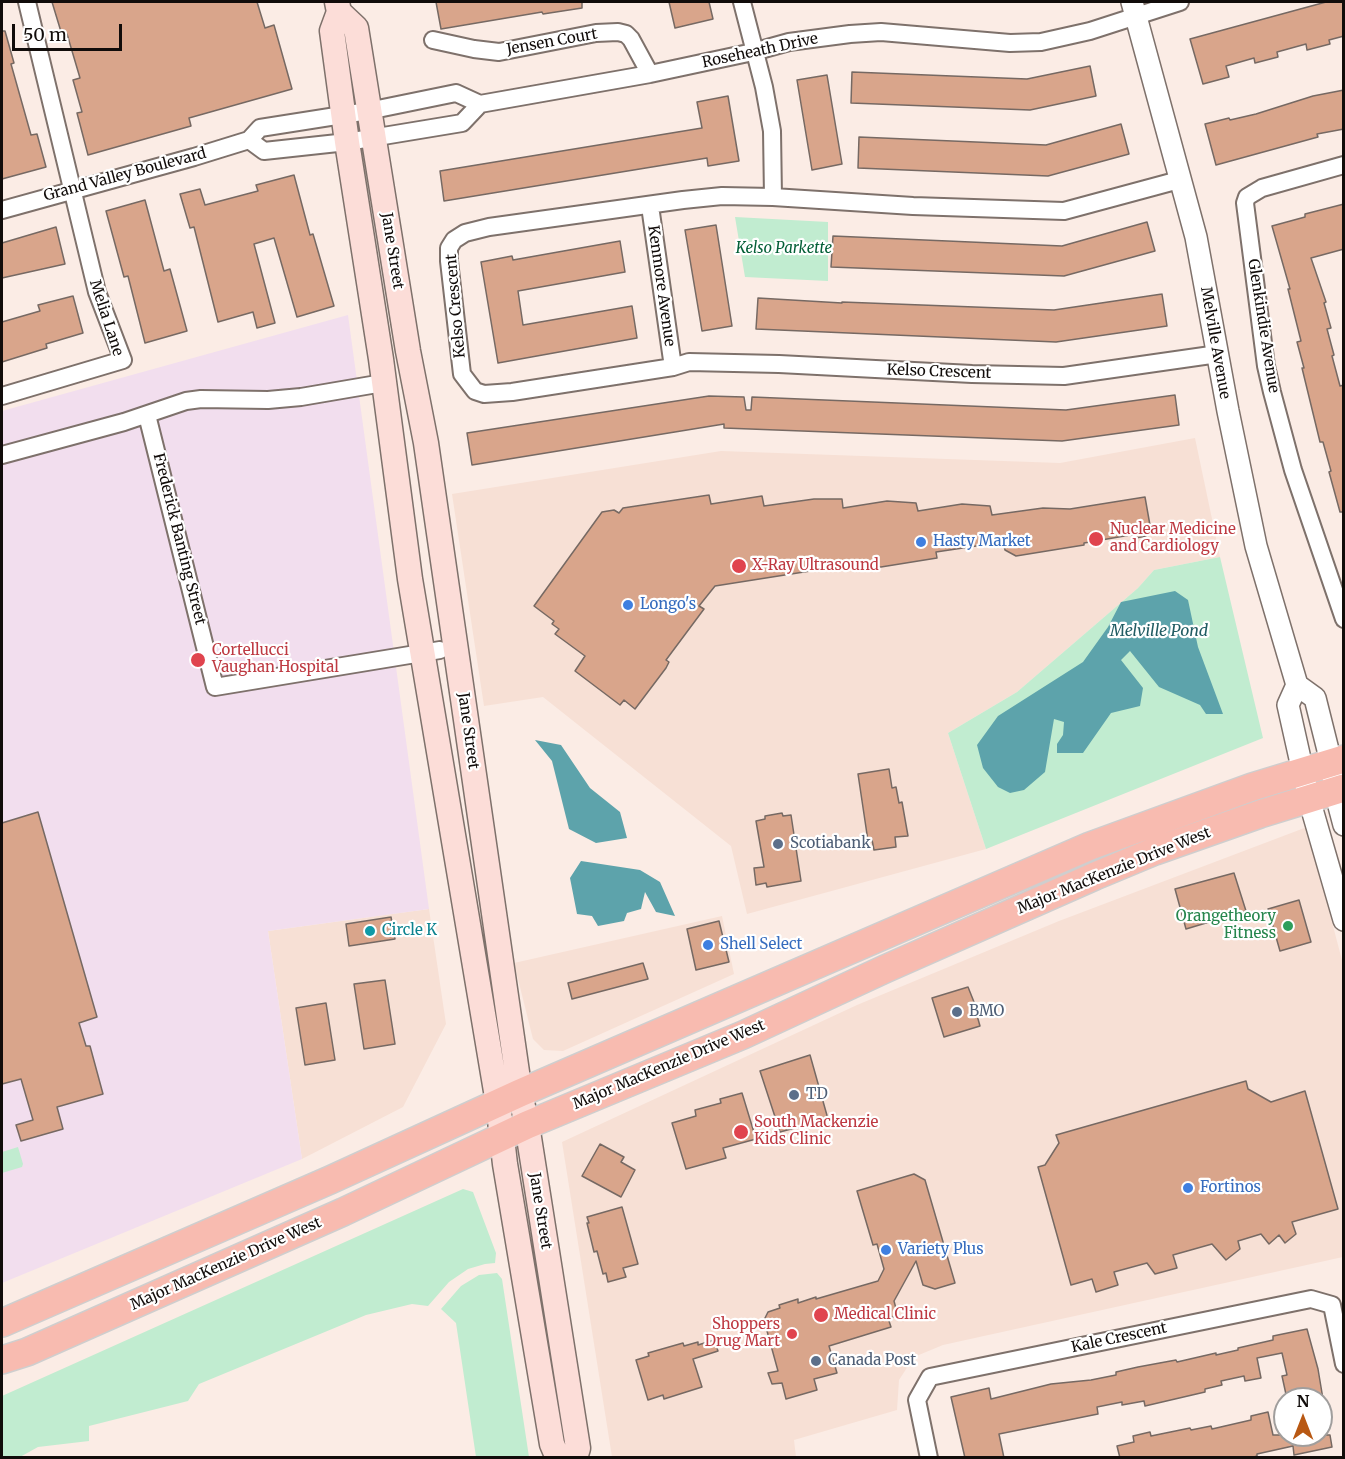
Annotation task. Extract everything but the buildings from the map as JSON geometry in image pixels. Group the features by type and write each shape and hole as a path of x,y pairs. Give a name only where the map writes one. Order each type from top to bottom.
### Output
{"main road":[{"name":"Jane Street","path":"338,7 356,28 408,351 431,475 509,1098 501,1139 552,1444 558,1458"},
{"name":"Jane Street","path":"338,7 332,31 399,500 431,651 509,1098 527,1125 578,1448 575,1458"},
{"name":"Major MacKenzie Drive West","path":"2,1323 320,1184 509,1098 1090,846 1337,761"},
{"name":"Major MacKenzie Drive West","path":"2,1360 27,1352 343,1212 527,1125 742,1035 1095,876 1163,848 1339,789"}],"street":[{"path":"27,2 71,190"},
{"path":"742,2 753,52 764,87 772,131 773,197"},
{"name":"Roseheath Drive","path":"480,104 650,74 789,42 881,32 1010,43 1041,42 1090,31 1134,8 1180,2"},
{"name":"Melville Avenue","path":"1134,8 1196,237 1256,546 1298,685 1315,698 1337,761 1344,825"},
{"name":"Jensen Court","path":"433,40 499,52 596,33 618,32 626,34 631,39 650,74"},
{"path":"249,140 264,151 373,138 462,123 480,104 456,93 368,111"},
{"name":"Grand Valley Boulevard","path":"2,210 249,140 260,128 368,111"},
{"name":"Glenkindie Avenue","path":"1344,165 1262,188 1247,197 1245,203 1266,366 1293,470 1344,619"},
{"name":"Kelso Crescent","path":"1179,180 1064,211 722,196 489,227 465,233 454,240 449,248 462,374 475,392 484,394 512,392 673,367 688,362 1064,376 1218,354"},
{"name":"Melia Lane","path":"2,396 123,360 97,292 71,190"},
{"name":"Kenmore Avenue","path":"650,206 673,367"},
{"path":"2,455 147,415 186,401 279,399 383,383"},
{"name":"Frederick Banting Street","path":"147,415 215,687 431,651"},
{"path":"1298,685 1288,705 1309,799 1344,920"},
{"name":"Kale Crescent","path":"928,1458 917,1400 930,1377 1311,1299 1332,1305 1344,1364"}],"shaded area":[{"name":"Cortellucci Vaughan Hospital","path":"348,315 429,909 268,931 302,1159 2,1283 2,411"},
{"path":"1195,438 1220,557 1154,570 1138,588 1017,692 948,733 986,849 747,914 731,846 543,697 484,706 452,494 721,451 1060,463"},
{"path":"1307,827 1343,964 1343,1257 943,1345 914,1357 899,1380 897,1410 794,1440 796,1457 612,1457 562,1142 857,1005 1059,921"},
{"path":"429,909 446,1024 403,1107 302,1159 268,931"},
{"path":"722,916 734,974 563,1051 544,1050 533,1039 514,963"}],"green space":[{"name":"Kelso Parkette","path":"735,217 828,222 828,281 745,277"},
{"path":"1220,557 1263,738 986,849 948,733 1017,692 1138,588 1154,570"},
{"path":"18,1147 22,1167 2,1173 2,1152"},
{"path":"463,1189 473,1192 496,1253 495,1263 468,1269 449,1282 428,1306 412,1304 366,1315 199,1384 188,1401 89,1426 89,1441 38,1447 20,1457 2,1457 2,1396"},
{"path":"497,1273 502,1279 529,1457 476,1457 456,1323 441,1309 461,1286 479,1275"}],"water":[{"name":"Melville Pond","path":"1175,591 1188,600 1198,647 1223,714 1206,714 1200,705 1159,687 1130,651 1121,660 1143,688 1140,706 1111,713 1083,753 1057,753 1057,744 1063,735 1064,722 1054,719 1045,772 1024,790 1010,793 998,787 983,768 977,745 998,716 1083,662 1108,627 1121,602"},
{"path":"535,740 561,745 590,788 620,812 627,838 596,843 569,829 552,761"},
{"path":"581,861 640,870 660,882 675,916 656,912 645,892 641,909 627,913 624,921 598,926 592,916 577,914 570,878"}],"place":[{"name":"Nuclear Medicine and Cardiology","path":"1096,539"},
{"name":"Hasty Market","path":"921,542"},
{"name":"X-Ray Ultrasound","path":"739,566"},
{"name":"Longo's","path":"628,605"},
{"name":"Cortellucci Vaughan Hospital","path":"198,660"},
{"name":"Scotiabank","path":"778,844"},
{"name":"Orangetheory Fitness","path":"1288,926"},
{"name":"Circle K","path":"370,931"},
{"name":"Shell Select","path":"708,945"},
{"name":"BMO","path":"957,1012"},
{"name":"TD","path":"794,1095"},
{"name":"South Mackenzie Kids Clinic","path":"741,1132"},
{"name":"Fortinos","path":"1188,1188"},
{"name":"Variety Plus","path":"886,1250"},
{"name":"Medical Clinic","path":"821,1315"},
{"name":"Shoppers Drug Mart","path":"792,1334"},
{"name":"Canada Post","path":"816,1361"}]}
